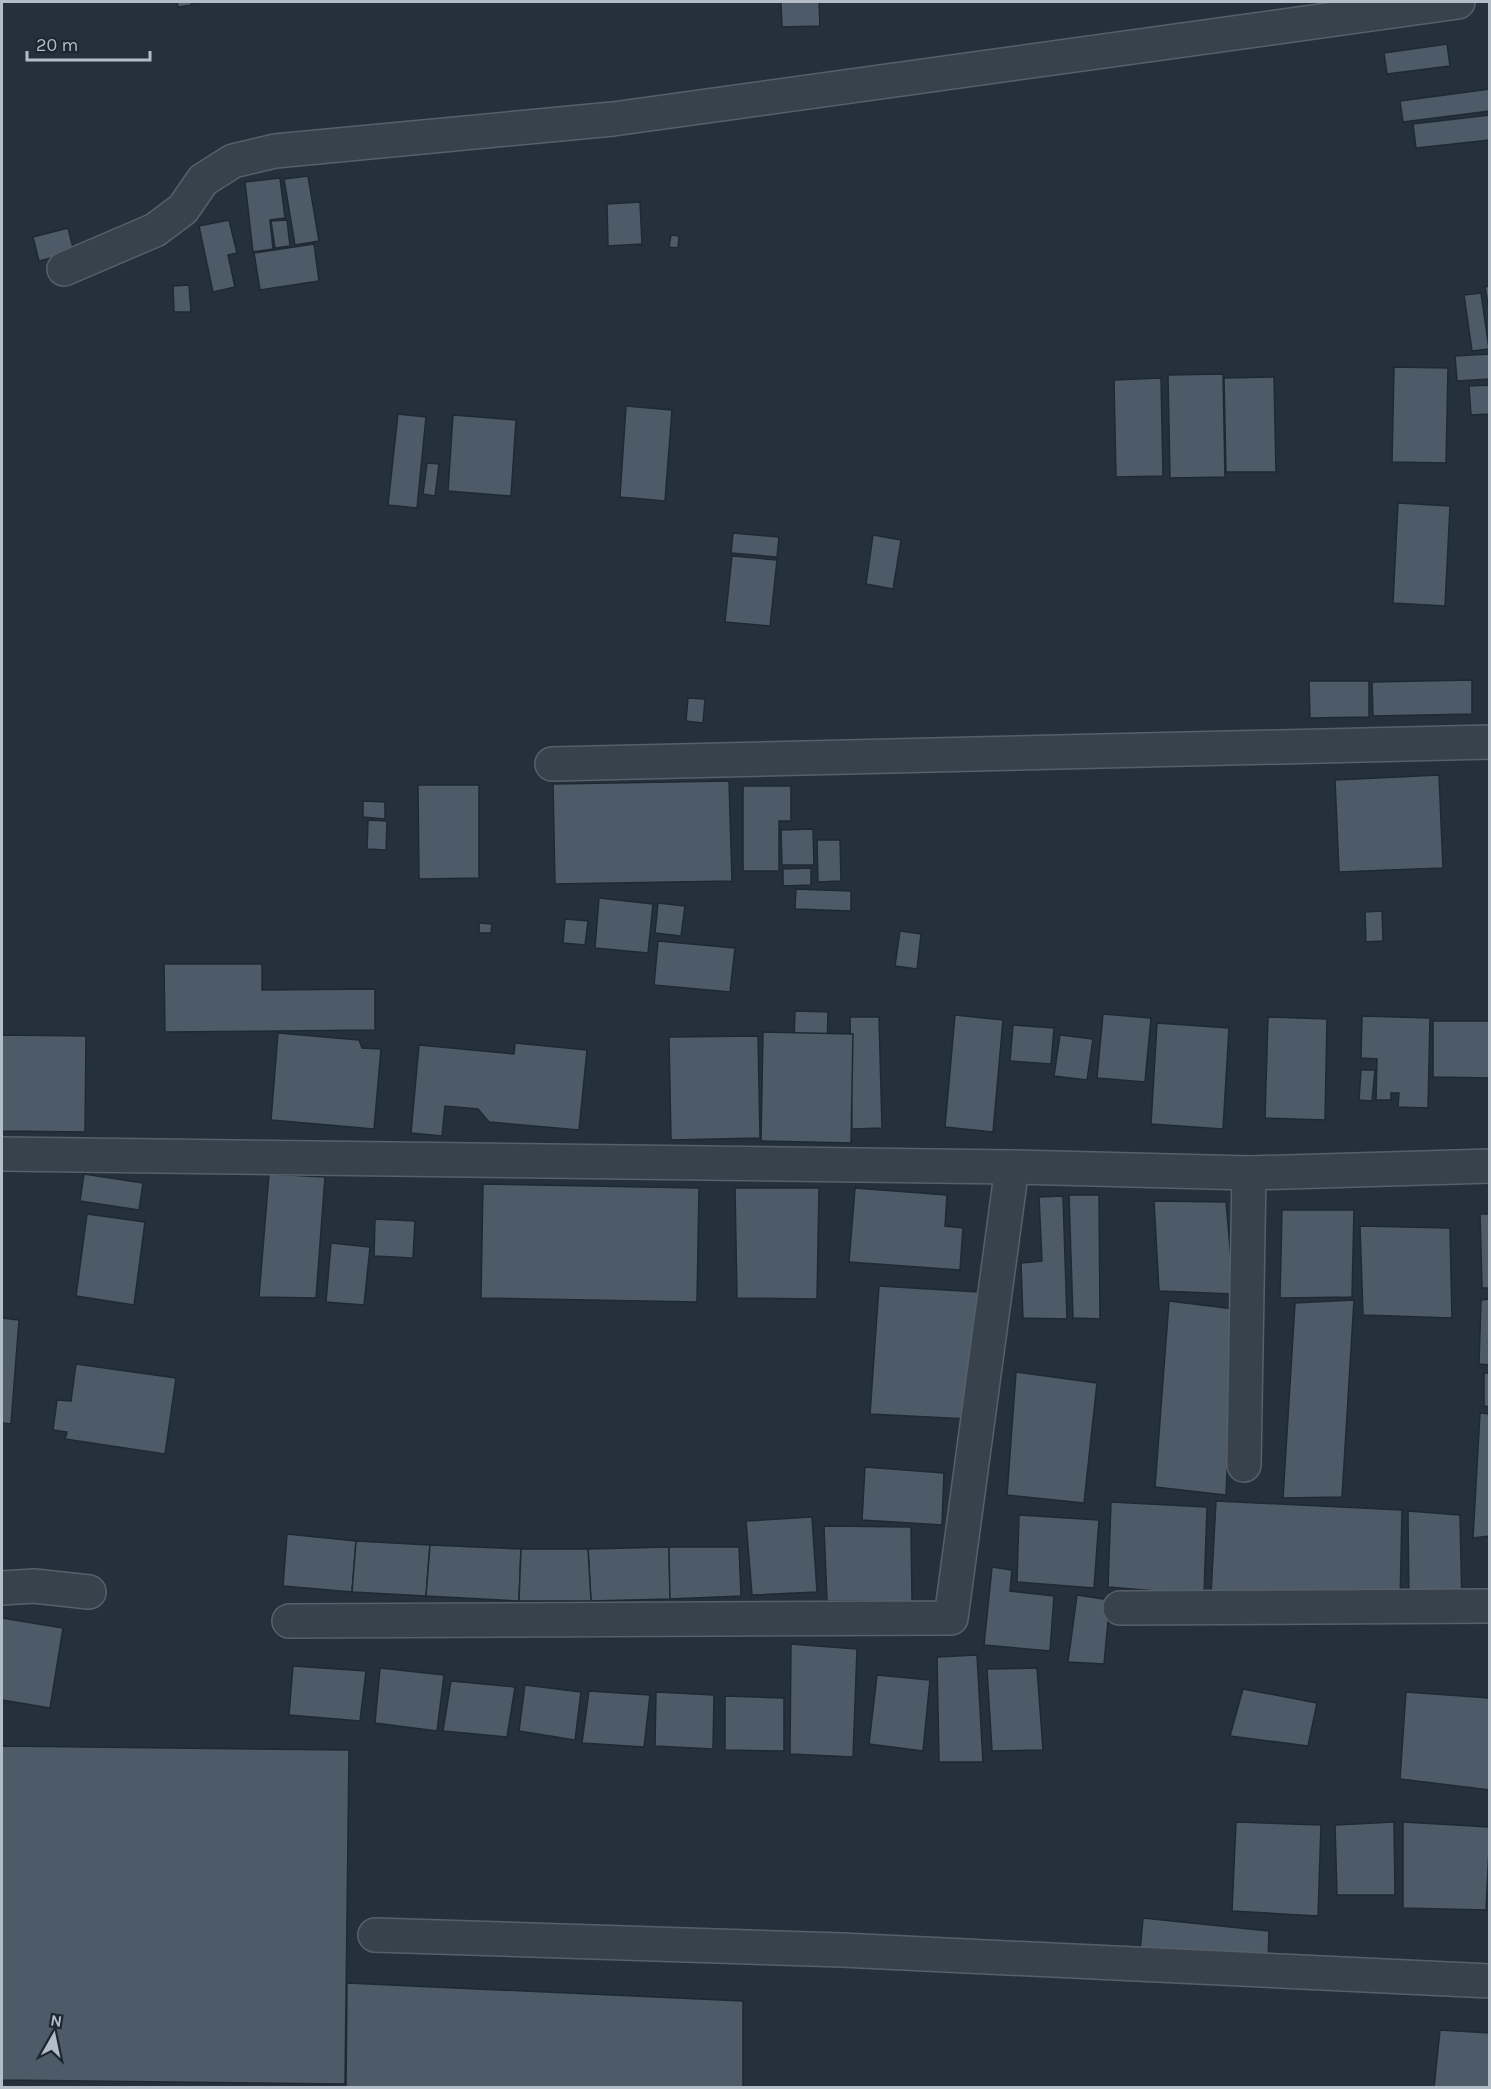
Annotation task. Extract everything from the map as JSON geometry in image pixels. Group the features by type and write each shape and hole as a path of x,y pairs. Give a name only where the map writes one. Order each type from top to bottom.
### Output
{"street":[{"path":"64,269 154,230 183,209 203,180 232,161 275,151 613,119 1458,2"},
{"path":"552,764 1490,742"},
{"path":"2,1154 1012,1167 1249,1173 1490,1166"},
{"path":"290,1621 951,1618 1012,1167"},
{"path":"1244,1465 1249,1173"},
{"path":"2,1588 34,1586 89,1592"},
{"path":"1120,1608 1490,1606"},
{"path":"375,1935 842,1950 1490,1981"}],"building":[{"path":"177,2 191,2 192,5 178,7"},
{"path":"781,2 819,2 820,26 782,27"},
{"path":"1447,44 1450,66 1387,74 1384,53"},
{"path":"1490,89 1490,111 1403,122 1400,101"},
{"path":"1490,115 1490,140 1416,148 1413,124"},
{"path":"308,176 319,241 295,245 284,179"},
{"path":"280,178 285,218 270,220 273,249 253,252 245,182"},
{"path":"640,202 642,244 608,246 607,204"},
{"path":"229,220 237,253 228,255 235,287 213,292 199,226"},
{"path":"287,220 290,246 275,248 271,221"},
{"path":"68,228 74,252 39,261 33,237"},
{"path":"671,235 679,236 678,248 669,247"},
{"path":"314,244 319,281 260,290 254,253"},
{"path":"189,285 191,312 174,312 173,286"},
{"path":"1490,286 1490,315 1485,287"},
{"path":"1481,293 1489,349 1472,351 1464,295"},
{"path":"1490,354 1490,379 1457,381 1455,356"},
{"path":"1394,367 1448,368 1446,463 1392,462"},
{"path":"1223,374 1225,477 1170,478 1168,375"},
{"path":"1274,377 1276,472 1226,472 1224,378"},
{"path":"1161,378 1163,476 1116,477 1114,380"},
{"path":"1490,385 1490,414 1471,415 1469,386"},
{"path":"626,406 672,410 665,501 620,497"},
{"path":"398,414 426,417 417,508 388,505"},
{"path":"453,415 516,420 511,496 448,491"},
{"path":"427,463 439,464 435,496 423,494"},
{"path":"1398,503 1450,506 1445,606 1393,603"},
{"path":"733,533 779,537 777,557 731,553"},
{"path":"873,535 901,540 893,589 866,584"},
{"path":"732,556 777,560 770,626 725,622"},
{"path":"1472,680 1472,714 1373,716 1372,682"},
{"path":"1309,681 1369,681 1369,717 1310,718"},
{"path":"688,698 705,699 703,723 686,721"},
{"path":"1439,775 1443,868 1339,872 1335,780"},
{"path":"729,781 732,881 555,884 553,784"},
{"path":"418,785 479,785 479,878 419,879"},
{"path":"743,786 791,786 791,821 779,821 779,871 743,871"},
{"path":"363,801 385,802 385,819 363,817"},
{"path":"368,820 387,821 386,850 367,849"},
{"path":"813,829 814,865 782,865 781,830"},
{"path":"817,840 840,840 841,881 818,882"},
{"path":"811,868 811,885 783,886 783,869"},
{"path":"796,889 851,891 851,911 795,909"},
{"path":"599,898 653,904 648,953 595,948"},
{"path":"658,903 685,906 681,936 655,933"},
{"path":"1382,911 1383,941 1366,942 1365,912"},
{"path":"565,919 588,921 585,945 563,943"},
{"path":"479,923 492,924 491,933 479,933"},
{"path":"900,931 921,934 917,969 895,966"},
{"path":"658,941 735,948 730,992 654,985"},
{"path":"164,964 262,964 262,990 375,989 375,1030 165,1032"},
{"path":"795,1011 828,1012 825,1128 791,1127"},
{"path":"1103,1014 1151,1018 1145,1082 1097,1078"},
{"path":"955,1015 1003,1020 993,1132 945,1127"},
{"path":"1362,1016 1430,1018 1428,1108 1398,1107 1399,1093 1391,1093 1391,1100 1376,1100 1377,1059 1361,1058"},
{"path":"850,1017 879,1017 882,1128 852,1129"},
{"path":"1268,1017 1327,1019 1325,1120 1265,1118"},
{"path":"1433,1021 1490,1021 1490,1078 1433,1077"},
{"path":"1157,1023 1229,1028 1223,1129 1151,1124"},
{"path":"1013,1025 1054,1028 1051,1064 1010,1061"},
{"path":"763,1032 853,1034 851,1143 761,1141"},
{"path":"278,1033 359,1040 362,1048 381,1049 374,1129 271,1120"},
{"path":"2,1035 86,1036 85,1132 2,1131"},
{"path":"1060,1035 1093,1039 1087,1080 1054,1076"},
{"path":"758,1036 760,1138 671,1140 669,1037"},
{"path":"515,1043 587,1050 579,1130 489,1122 478,1109 445,1106 442,1136 411,1133 419,1045 514,1054"},
{"path":"1361,1070 1375,1070 1372,1101 1359,1100"},
{"path":"84,1174 143,1183 139,1210 80,1201"},
{"path":"269,1174 325,1177 316,1298 259,1297"},
{"path":"483,1184 699,1188 697,1302 481,1298"},
{"path":"735,1188 819,1188 817,1299 737,1298"},
{"path":"855,1188 947,1195 945,1226 963,1228 960,1270 849,1262"},
{"path":"1069,1195 1099,1195 1100,1319 1073,1318"},
{"path":"1063,1196 1067,1319 1023,1318 1021,1263 1042,1261 1039,1197"},
{"path":"1154,1201 1226,1202 1234,1294 1159,1291"},
{"path":"1282,1210 1354,1210 1352,1297 1280,1298"},
{"path":"87,1214 145,1222 134,1305 76,1296"},
{"path":"1480,1214 1490,1214 1490,1288 1482,1288"},
{"path":"375,1219 415,1221 413,1258 374,1256"},
{"path":"1360,1226 1450,1228 1452,1318 1363,1315"},
{"path":"331,1243 370,1247 364,1305 326,1302"},
{"path":"879,1286 979,1292 968,1419 870,1414"},
{"path":"1490,1299 1490,1365 1479,1364 1481,1300"},
{"path":"1354,1300 1342,1497 1283,1498 1295,1303"},
{"path":"1169,1301 1234,1309 1226,1495 1155,1487"},
{"path":"2,1318 19,1320 11,1424 2,1423"},
{"path":"76,1364 176,1378 165,1454 65,1439 67,1432 53,1430 57,1400 71,1401"},
{"path":"1016,1372 1097,1383 1084,1503 1007,1495"},
{"path":"1484,1373 1490,1373 1490,1407 1484,1406"},
{"path":"1480,1413 1490,1414 1490,1536 1473,1538"},
{"path":"865,1467 944,1473 942,1525 862,1520"},
{"path":"1216,1501 1402,1510 1400,1606 1211,1594"},
{"path":"1111,1502 1207,1507 1204,1595 1108,1587"},
{"path":"1408,1511 1460,1515 1462,1606 1409,1606"},
{"path":"1019,1515 1099,1520 1094,1588 1017,1582"},
{"path":"812,1517 817,1592 752,1595 746,1521"},
{"path":"824,1526 911,1527 912,1602 827,1601"},
{"path":"287,1534 356,1541 352,1592 283,1586"},
{"path":"356,1541 430,1545 426,1596 352,1592"},
{"path":"430,1545 521,1549 519,1601 426,1596"},
{"path":"669,1547 670,1599 591,1601 588,1549"},
{"path":"669,1547 739,1547 741,1596 670,1599"},
{"path":"521,1549 588,1549 591,1601 519,1601"},
{"path":"992,1567 1012,1570 1010,1591 1054,1596 1050,1651 984,1645"},
{"path":"1077,1595 1110,1600 1104,1664 1068,1662"},
{"path":"2,1618 63,1628 50,1708 2,1700"},
{"path":"791,1644 857,1649 853,1757 790,1754"},
{"path":"977,1655 983,1762 939,1762 937,1657"},
{"path":"293,1666 366,1671 360,1721 289,1715"},
{"path":"380,1668 444,1675 437,1731 375,1723"},
{"path":"1037,1668 1043,1750 992,1751 987,1669"},
{"path":"877,1675 930,1680 923,1751 869,1744"},
{"path":"451,1681 515,1687 507,1737 443,1731"},
{"path":"525,1685 581,1692 575,1740 519,1731"},
{"path":"1243,1689 1317,1703 1308,1746 1230,1736"},
{"path":"589,1691 650,1695 644,1747 582,1743"},
{"path":"656,1692 714,1695 713,1749 655,1746"},
{"path":"1406,1692 1490,1698 1490,1790 1400,1779"},
{"path":"725,1696 784,1698 784,1751 725,1750"},
{"path":"2,1746 349,1750 345,2084 2,2080"},
{"path":"1236,1822 1321,1825 1318,1916 1232,1911"},
{"path":"1394,1822 1395,1895 1337,1895 1335,1825"},
{"path":"1403,1822 1490,1827 1486,1910 1403,1908"},
{"path":"1143,1918 1269,1931 1268,1964 1140,1952"},
{"path":"347,1983 743,2001 743,2088 346,2088"},
{"path":"1440,2030 1490,2033 1490,2088 1434,2088"}]}
